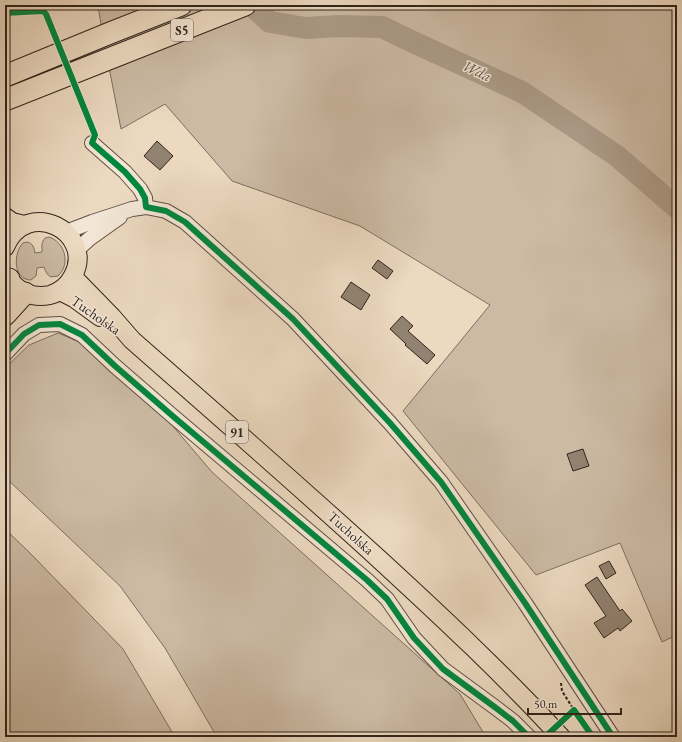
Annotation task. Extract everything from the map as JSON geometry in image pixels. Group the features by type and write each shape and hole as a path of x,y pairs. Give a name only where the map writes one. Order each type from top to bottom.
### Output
{"highway":[{"name":"S5","path":"5,76 181,5"},
{"name":"S5","path":"5,100 245,5"},
{"path":"5,315 25,293"}],"main road":[{"path":"5,217 12,222 24,225"},
{"path":"5,246 13,234 24,225 43,222 55,225 66,232 73,242 77,259 77,265 68,284 60,291 51,295 35,296 25,293 6,278"},
{"name":"Tucholska","path":"73,276 132,340"},
{"name":"Tucholska","path":"60,291 74,298 132,340 342,525 424,600 521,694 561,737"}],"street":[{"path":"92,143 125,172 140,189 145,198 146,207"},
{"path":"66,232 132,209 146,207 166,212 185,222 293,319 390,423 441,482 525,603 613,737"},
{"path":"76,251 89,239 132,209"},
{"path":"5,354 24,334 39,325 60,324 82,335 175,418 367,580 387,598 414,638 443,669 496,708 529,737"}],"path":[{"path":"5,13 43,11 46,14 88,120"},
{"path":"567,716 574,710 593,737"}],"shaded area":[{"path":"97,5 677,5 677,635 662,642 620,543 536,575 403,411 490,305 360,226 232,181 165,104 121,129 106,52 57,69 67,62 105,47"},
{"path":"49,237 55,240 62,248 65,260 62,271 58,276 51,277 44,267 37,268 36,276 31,280 25,279 21,276 16,265 16,259 20,247 23,243 28,242 33,246 35,253 42,252 43,241 45,238"},
{"path":"58,333 89,346 154,404 212,472 460,694 486,737 217,737 165,648 120,586 5,477 5,368 29,345"},
{"path":"5,529 123,649 175,737 5,737"}],"building":[{"path":"157,141 173,156 160,170 144,156"},
{"path":"378,260 393,271 387,279 372,268"},
{"path":"351,282 370,295 361,310 341,297"},
{"path":"402,316 413,326 408,331 435,355 427,364 405,345 406,344 390,329"},
{"path":"583,449 589,466 573,471 567,454"},
{"path":"609,561 616,573 606,579 599,566"},
{"path":"597,577 620,611 622,609 632,621 620,631 618,628 604,638 594,623 606,616 585,585"}],"waterway":[{"name":"Wda","path":"251,5 270,22 306,28 339,26 382,27 522,92 617,156 677,208"}],"cycle path":[{"path":"5,13 43,11 46,14 95,135 92,143 125,172 140,189 145,198 146,207 166,211 185,222 293,319 390,423 441,482 525,603 613,737"},
{"path":"5,354 24,334 39,325 60,324 82,335 175,418 367,580 387,599 414,638 443,669 513,721 529,737"},
{"path":"545,737 574,710 593,737"}]}
